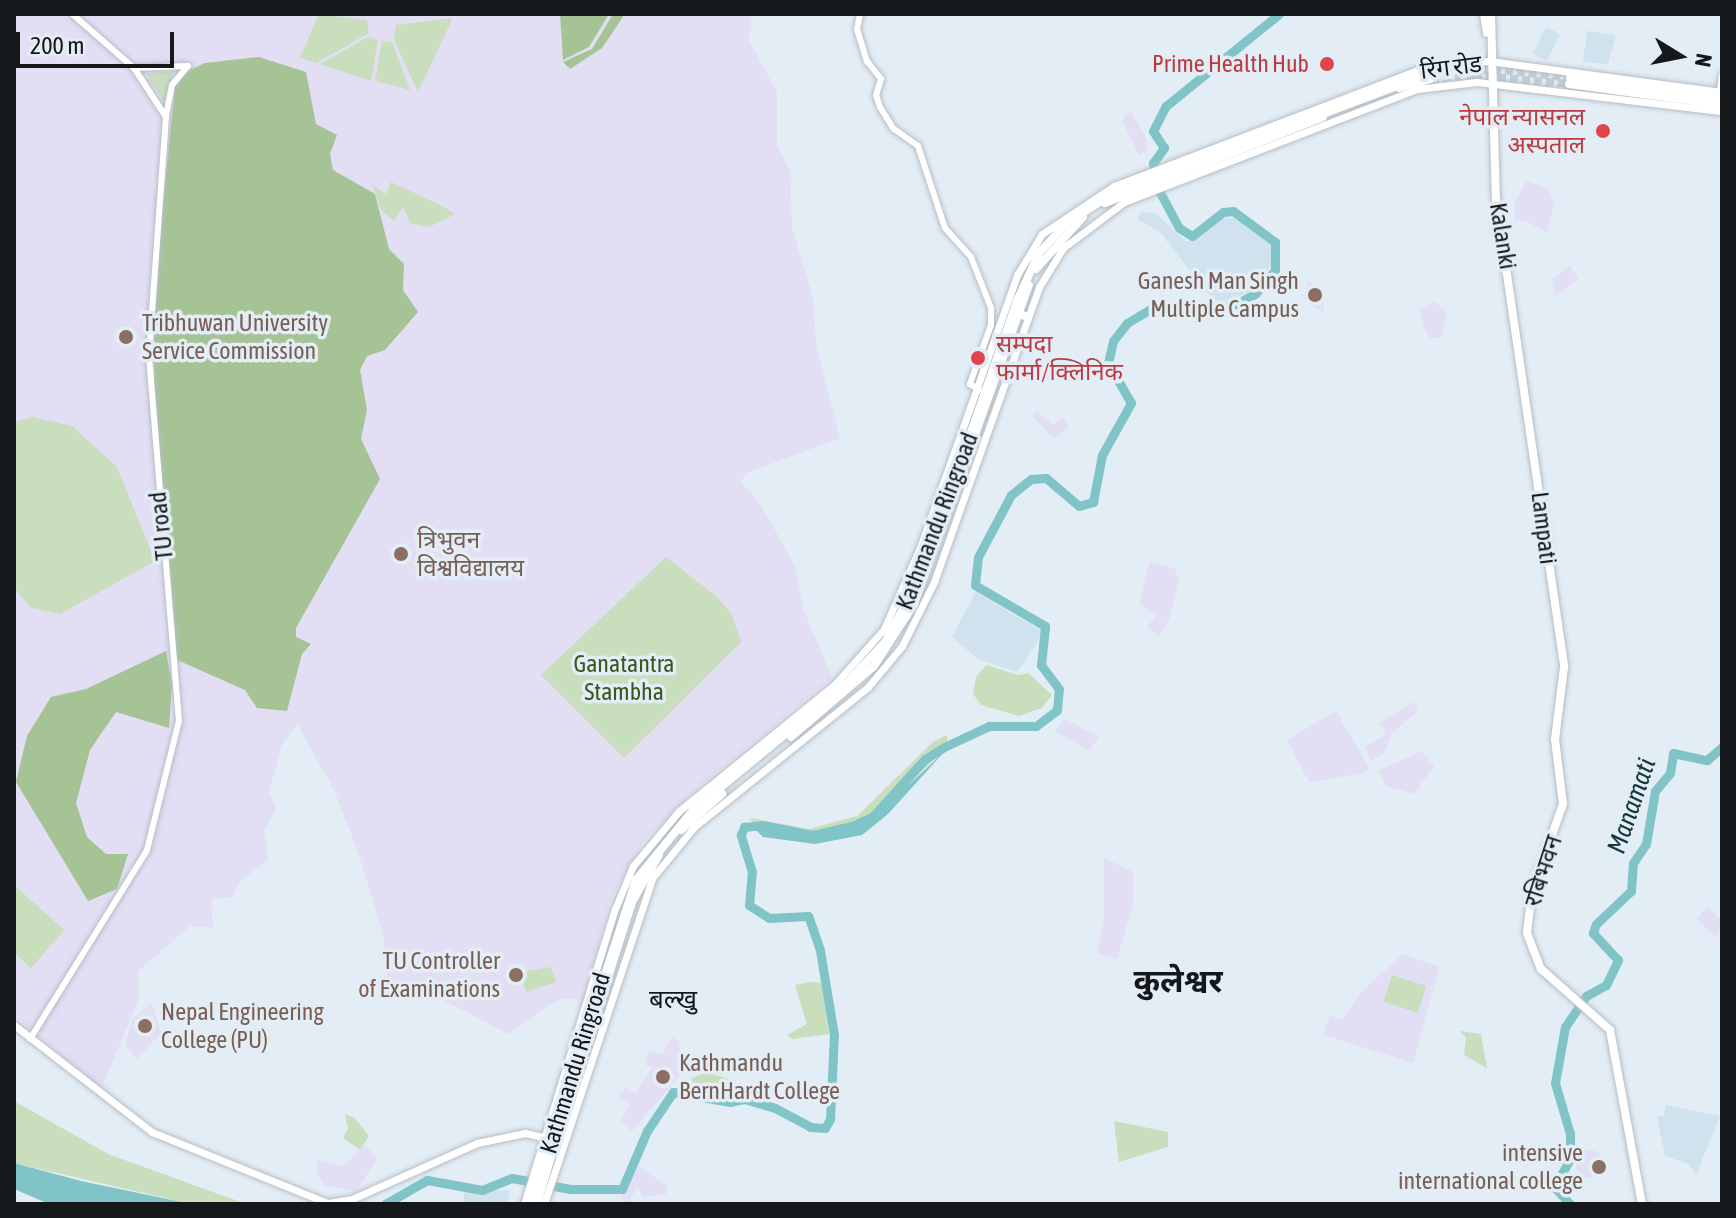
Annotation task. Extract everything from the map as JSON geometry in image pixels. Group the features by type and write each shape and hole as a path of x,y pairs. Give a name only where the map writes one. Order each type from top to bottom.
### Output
{"highway":[{"path":"1484,14 1488,41"},
{"path":"1488,41 1491,14"},
{"name":"Kalanki","path":"1488,41 1496,199 1525,389"},
{"name":"Kathmandu Ringroad","path":"537,1199 553,1140 643,879 675,835 840,698 892,642 928,571 1033,263 1057,231 1096,202 1431,76"},
{"path":"1569,81 1721,97"},
{"name":"Kathmandu Ringroad","path":"623,934 636,880 677,825 844,686 886,641 920,577 981,392 1016,313"},
{"path":"1016,313 1028,317"},
{"name":"Lampati","path":"1525,389 1564,667 1555,739 1564,790 1561,819"},
{"name":"रबिभवन","path":"1561,819 1532,891 1527,933 1541,969 1610,1030 1642,1204"}],"main road":[{"name":"रिंग रोड","path":"1186,169 1194,155 1397,76 1445,63 1489,61 1721,97"},
{"path":"1186,169 1408,92 1490,83 1722,111"},
{"path":"553,1140 615,909 633,866 679,811 835,684 874,644 902,595 981,392 1030,250 1065,215 1134,189"},
{"path":"553,1140 623,934 646,890 683,838 868,687 895,657 934,582 1046,271 1063,248 1134,189"},
{"path":"14,1025 152,1132 328,1203 352,1199 477,1143 525,1133 553,1140"},
{"path":"524,1204 537,1199"}],"street":[{"path":"72,14 134,68 166,117"},
{"path":"860,14 857,29 867,61 881,79 876,95 880,107 894,129 918,146 945,228 971,257 991,308 991,325 970,384 981,392"},
{"name":"TU road","path":"30,1039 147,850 177,738 178,684 152,439 149,354 166,117 172,85 188,66 134,68"},
{"path":"1721,97 1722,75"}],"shaded area":[{"name":"त्रिभुवन विश्वविद्यालय","path":"14,14 752,14 749,40 777,93 777,145 790,171 792,228 813,298 816,344 840,438 746,473 741,482 761,505 795,566 804,611 832,678 693,792 643,842 612,896 583,1000 564,998 550,1004 509,1034 427,992 388,983 383,934 358,852 334,790 297,724 282,745 269,791 276,808 264,831 268,859 239,882 233,897 211,899 213,927 190,926 138,971 138,1000 101,1090 14,1016"},
{"path":"1546,27 1560,34 1547,61 1532,54"},
{"path":"1587,31 1616,35 1608,64 1583,62"},
{"path":"1130,111 1145,135 1147,150 1139,155 1122,120"},
{"path":"1526,181 1548,188 1554,203 1547,233 1526,221 1515,221 1515,203"},
{"path":"1141,212 1155,213 1187,242 1222,218 1238,218 1272,245 1274,262 1250,292 1216,304 1159,231 1137,219"},
{"path":"1570,265 1578,279 1556,295 1552,280"},
{"name":"Ganesh Man Singh Multiple Campus","path":"1308,281 1325,292 1323,312 1303,298"},
{"path":"1434,301 1447,313 1441,338 1430,338 1420,310"},
{"path":"1037,411 1053,425 1062,417 1069,426 1055,439 1032,416"},
{"path":"1150,562 1174,568 1179,578 1169,619 1159,636 1147,627 1156,615 1139,603"},
{"path":"976,591 1044,633 1017,672 978,659 952,637"},
{"path":"1413,702 1418,710 1392,734 1384,753 1371,760 1365,747 1386,735 1379,723"},
{"path":"1336,711 1369,767 1363,773 1309,782 1287,740"},
{"path":"1065,719 1099,737 1089,751 1055,731"},
{"path":"1421,751 1434,766 1414,794 1386,786 1378,771"},
{"path":"1104,858 1133,872 1133,904 1117,959 1097,953 1104,921"},
{"path":"1708,907 1722,921 1716,938 1696,919"},
{"path":"1403,954 1439,967 1413,1063 1324,1035 1330,1016 1342,1020 1362,991"},
{"name":"Nepal Engineering College (PU)","path":"152,1003 161,1033 137,1059 125,1045 132,1019"},
{"name":"Kathmandu BernHardt College","path":"672,1037 679,1041 680,1059 690,1064 632,1131 620,1121 630,1106 619,1096 626,1087 635,1093 653,1067 645,1065 649,1050 662,1055"},
{"path":"1666,1105 1720,1116 1696,1175 1689,1164 1665,1156 1657,1117 1664,1115"},
{"path":"365,1145 377,1159 356,1191 325,1186 317,1174 318,1160 343,1167"},
{"path":"1590,1150 1600,1154 1604,1164 1600,1174 1590,1178 1580,1174 1576,1164 1580,1154"},
{"path":"639,1165 667,1187 666,1194 644,1197 637,1187 630,1200 633,1204 623,1204 621,1189"},
{"path":"464,1188 510,1190 507,1204 464,1204"}],"green space":[{"path":"319,14 367,20 369,33 316,63 300,58"},
{"path":"560,14 609,14 589,47 563,60"},
{"path":"613,14 625,14 602,48 570,69 563,62 592,49"},
{"path":"452,18 418,92 394,40 396,25"},
{"path":"368,37 378,40 371,81 320,64"},
{"path":"382,41 392,42 410,90 375,81"},
{"path":"259,57 306,72 316,124 337,135 330,154 333,170 375,194 389,249 404,264 403,290 418,312 385,350 367,356 360,370 367,410 361,439 380,479 296,628 296,637 311,644 302,654 287,711 257,708 245,690 175,659 154,398 155,284 175,85 185,72 205,63"},
{"path":"173,71 166,99 163,100 146,74"},
{"path":"391,182 455,214 429,227 410,223 403,207 394,221 381,210 373,185 386,194"},
{"path":"32,417 72,426 117,467 155,561 60,614 31,608 14,588 14,422"},
{"name":"Ganatantra Stambha","path":"666,557 716,596 732,615 741,642 624,758 541,675"},
{"path":"166,651 172,684 169,728 116,712 90,750 76,803 87,837 106,854 128,854 117,889 88,901 16,782 27,736 51,697 86,689"},
{"path":"986,665 1018,675 1028,673 1052,695 1042,708 1019,716 981,705 973,694 976,677"},
{"path":"947,735 947,748 871,818 851,829 811,837 754,826 750,818 809,829 857,816 934,741"},
{"path":"14,885 64,930 31,968 14,953"},
{"path":"551,967 556,982 526,992 521,972"},
{"path":"1392,975 1426,986 1418,1013 1383,1002"},
{"path":"823,983 829,1034 792,1039 787,1035 807,1024 795,985"},
{"path":"1460,1031 1481,1034 1487,1068 1464,1055 1466,1038"},
{"path":"706,1072 735,1081 736,1092 693,1085 692,1078"},
{"path":"14,1101 108,1154 246,1204 191,1204 14,1163"},
{"path":"345,1114 354,1117 369,1136 360,1150 343,1138 348,1129"},
{"path":"1114,1121 1168,1132 1168,1147 1119,1162"}],"water":[{"path":"946,750 888,814 862,835 815,844 763,837 753,827 818,839 850,831 871,820"},
{"path":"14,1163 81,1181 191,1204 49,1204 14,1189"}],"waterway":[{"path":"385,1204 427,1180 482,1190 512,1178 570,1189 622,1189 647,1131 673,1092 730,1102 744,1099 775,1108 810,1127 825,1128 830,1119 834,1035 820,950 808,916 769,918 749,905 752,872 741,835 744,827 762,825 813,835 852,826 873,816 925,759 944,747 989,726 1036,726 1057,710 1059,689 1041,665 1045,626 975,585 978,557 1011,495 1031,479 1046,478 1079,506 1093,502 1102,455 1131,403 1108,363 1113,341 1127,323 1152,308 1195,315 1236,304 1255,294 1275,270 1275,242 1233,211 1223,212 1192,236 1179,228 1156,185 1153,163 1164,148 1153,131 1166,106 1279,14"},
{"name":"Manamati","path":"1570,1204 1554,1187 1570,1159 1570,1134 1555,1083 1565,1027 1586,996 1606,985 1618,960 1593,933 1596,924 1631,891 1633,863 1646,844 1655,791 1670,773 1673,753 1707,760 1722,747"}],"tunnel":[{"path":"1431,73 1493,69 1570,78"},
{"path":"1431,79 1474,75 1569,84"}],"place":[{"name":"Prime Health Hub","path":"1327,64"},
{"name":"नेपाल न्यासनल अस्पताल","path":"1603,131"},
{"name":"Ganesh Man Singh Multiple Campus","path":"1315,295"},
{"name":"Tribhuwan University Service Commission","path":"126,337"},
{"name":"सम्पदा फार्मा/क्लिनिक","path":"978,358"},
{"name":"त्रिभुवन विश्वविद्यालय","path":"401,554"},
{"name":"TU Controller of Examinations","path":"516,975"},
{"name":"Nepal Engineering College (PU)","path":"145,1026"},
{"name":"Kathmandu BernHardt College","path":"663,1077"},
{"name":"intensive international college","path":"1599,1167"}],"district":[{"name":"कुलेश्वर","path":"1178,981"},
{"name":"बल्खु","path":"673,1000"}]}
